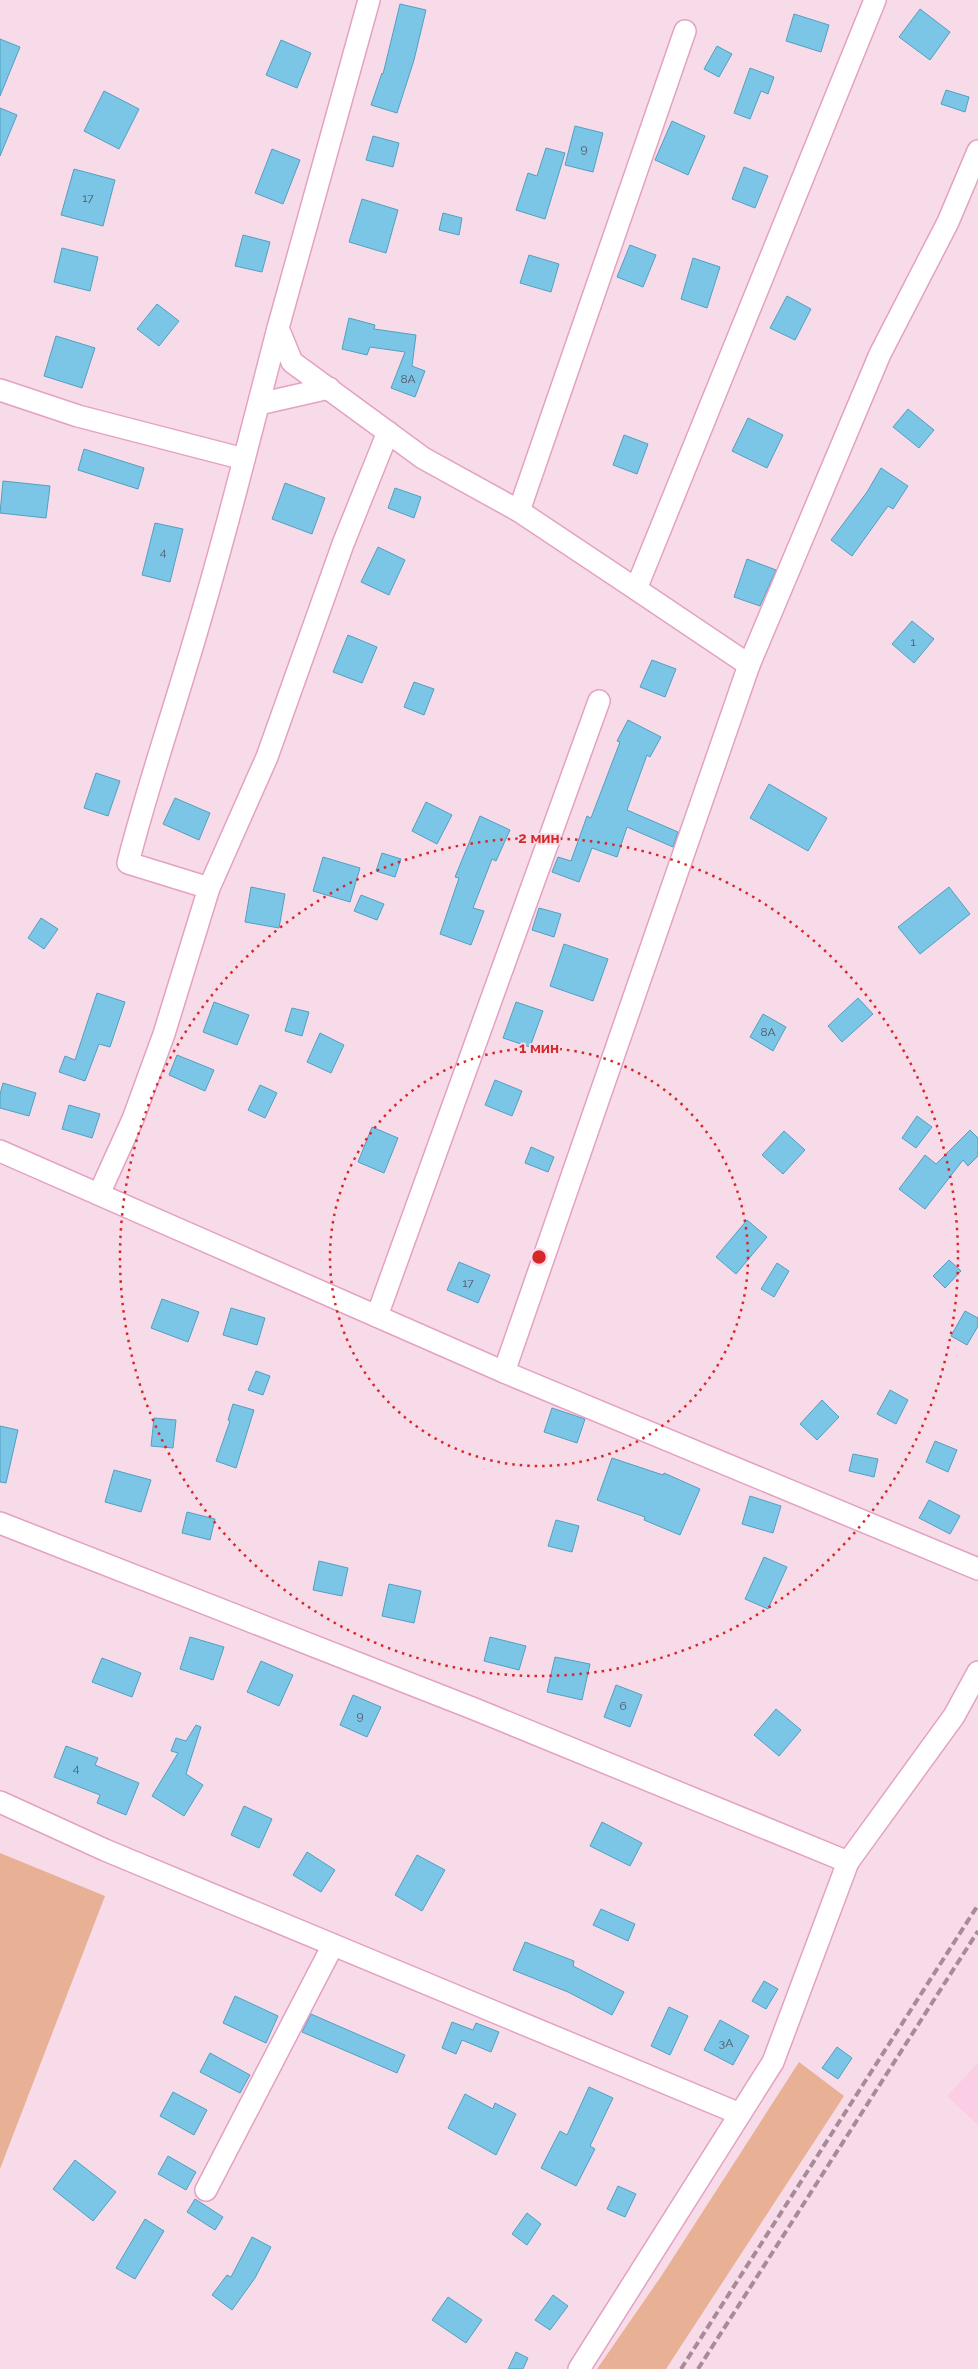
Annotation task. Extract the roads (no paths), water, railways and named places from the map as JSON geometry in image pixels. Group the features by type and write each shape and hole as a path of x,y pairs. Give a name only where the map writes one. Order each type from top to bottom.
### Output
{"street":[{"path":"209,888 128,863 143,804 187,664 369,0"},
{"path":"636,588 875,0"},
{"path":"519,511 685,31"},
{"path":"504,1372 749,665 880,354 948,222 978,151"},
{"path":"278,328 292,362 423,458 519,511 749,665"},
{"path":"258,404 329,388"},
{"path":"0,390 78,416 244,459"},
{"path":"99,1194 133,1118 164,1034 209,888 267,757 343,544 388,432"},
{"path":"377,1316 599,701"},
{"path":"0,1151 504,1372 978,1569"},
{"path":"0,1523 477,1710 848,1862"},
{"path":"579,2369 773,2062 848,1862 954,1716 978,1672"},
{"path":"0,1802 105,1850 740,2114"},
{"path":"206,2190 334,1945"}],"railway":[{"path":"681,2369 978,1905"},
{"path":"698,2369 978,1931"}]}
